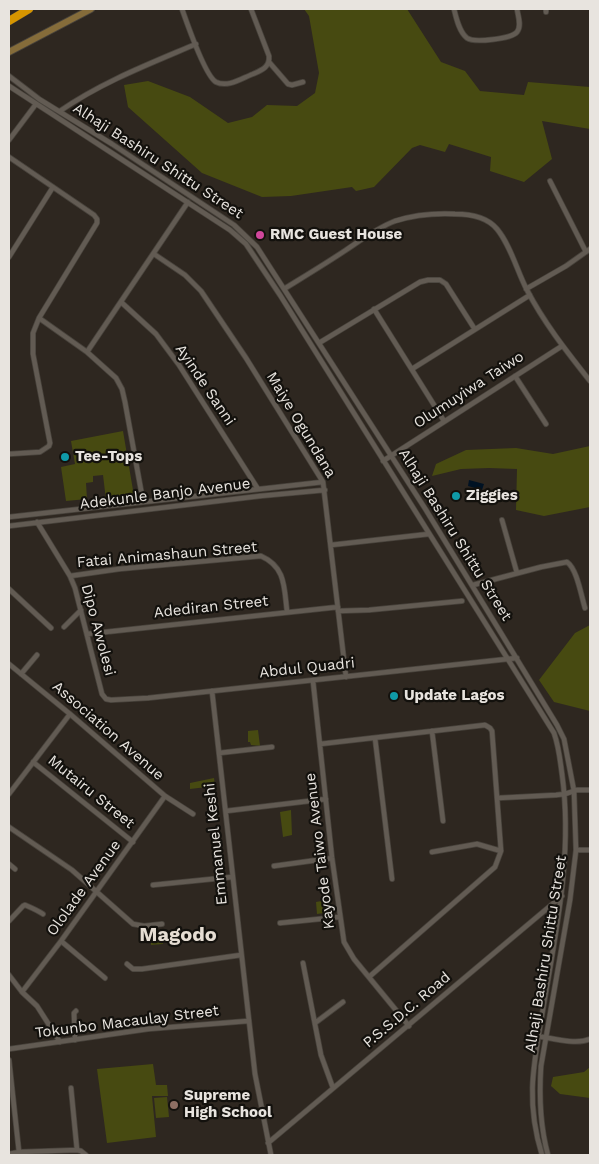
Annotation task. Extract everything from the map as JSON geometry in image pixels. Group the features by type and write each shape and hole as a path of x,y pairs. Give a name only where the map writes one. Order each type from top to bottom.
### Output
{"highway":[{"path":"9,21 29,9"}],"street":[{"path":"9,52 91,9"},
{"path":"182,9 207,71 216,82 224,84 234,82 265,68 270,62"},
{"path":"250,9 270,62 288,84 292,85 303,82"},
{"path":"454,9 457,20 465,35 468,39 475,40 510,37 516,33 520,23 516,9"},
{"path":"60,112 83,95 121,76 196,44"},
{"name":"Alhaji Bashiru Shittu Street","path":"9,76 60,112 192,196 234,225 257,247 473,585 557,724 564,740 574,791 576,850 571,895 541,1066 539,1092 543,1136 548,1155"},
{"path":"11,88 17,82"},
{"name":"Alhaji Bashiru Shittu Street","path":"11,88 230,230 246,244 280,295 554,733 558,744 565,794 566,852 562,896 533,1071 531,1098 535,1134 542,1155"},
{"path":"9,140 36,104"},
{"path":"9,157 97,218 97,223 39,318 33,333 33,348 49,446 40,452 9,454"},
{"path":"526,289 588,251 550,181"},
{"path":"9,257 53,187"},
{"path":"87,352 192,196"},
{"path":"284,289 377,229 394,221 419,215 463,214 489,222 496,229 505,242 526,289 562,346 590,381"},
{"name":"Maiye Ogundana","path":"154,254 185,275 201,291 246,358 323,482 346,677"},
{"path":"319,343 420,282 428,280 440,280 450,289 474,328"},
{"path":"412,369 474,328 530,295"},
{"name":"Ayinde Sanni","path":"120,302 156,334 179,365 258,489"},
{"path":"374,309 444,421"},
{"path":"39,318 87,352 116,378 122,389 143,501"},
{"name":"Olumuyiwa Taiwo","path":"383,461 562,346"},
{"path":"514,376 546,424"},
{"name":"Adekunle Banjo Avenue","path":"9,517 323,482"},
{"name":"Adekunle Banjo Avenue","path":"9,526 325,490"},
{"path":"502,520 517,573"},
{"name":"Dipo Awolesi","path":"37,522 70,576 75,588 102,694"},
{"path":"331,546 429,534"},
{"name":"Fatai Animashaun Street","path":"70,576 119,569 261,556 271,561 277,567 282,578 287,612"},
{"path":"473,585 567,562 572,565 585,608"},
{"path":"9,589 51,628"},
{"name":"Adediran Street","path":"87,634 287,612 338,609 369,610 462,601"},
{"path":"64,627 81,610"},
{"path":"21,674 37,655"},
{"name":"Abdul Quadri","path":"102,694 106,699 111,700 148,698 517,658"},
{"name":"Association Avenue","path":"9,664 165,796 193,814"},
{"name":"Kayode Taiwo Avenue","path":"313,681 332,858 344,942 348,951 409,1026"},
{"name":"Emmanuel Keshi","path":"212,691 248,1020 255,1074 271,1155"},
{"path":"9,794 70,714"},
{"path":"320,744 485,725 490,728 498,798 501,851 494,868 369,977"},
{"path":"432,731 443,821"},
{"path":"375,738 392,879"},
{"path":"219,753 272,747"},
{"name":"Mutairu Street","path":"33,762 133,842"},
{"path":"498,798 565,794 574,791 590,790"},
{"name":"Ololade Avenue","path":"22,992 165,796"},
{"path":"226,811 326,799"},
{"path":"9,827 72,870 133,924 144,926 162,924"},
{"path":"432,852 472,844 501,851"},
{"path":"576,850 590,850"},
{"path":"274,866 332,858"},
{"path":"9,864 15,869"},
{"path":"153,885 232,877"},
{"path":"562,896 571,895"},
{"name":"P.S.S.D.C. Road","path":"268,1143 562,896"},
{"path":"9,921 25,905 31,909 35,908 43,914"},
{"path":"280,923 339,916"},
{"path":"61,941 105,978"},
{"path":"127,964 134,970 240,955"},
{"path":"303,962 322,1055 333,1088"},
{"path":"9,975 22,992 37,1006 60,1042"},
{"path":"315,1022 342,1002"},
{"path":"75,1040 74,1013 76,1011"},
{"name":"Tokunbo Macaulay Street","path":"9,1049 148,1029 248,1020"},
{"path":"538,1037 575,1041 590,1039"},
{"path":"9,1060 19,1152"},
{"path":"71,1088 77,1150"},
{"path":"9,1154 77,1150 86,1155"}],"shaded area":[{"path":"304,9 407,9 441,62 465,71 480,91 524,95 528,82 590,87 590,129 542,121 552,159 524,182 490,171 491,157 449,144 445,152 420,145 412,148 374,187 356,191 352,187 291,196 262,197 202,173 128,107 124,85 148,81 190,97 228,123 252,117 267,105 297,106 315,93 319,73 309,16"},
{"path":"123,431 134,496 106,500 103,475 93,476 93,482 86,483 87,499 66,501 61,467 75,464 71,441"},
{"path":"590,446 590,507 544,516 516,510 517,469 461,469 432,476 436,464 466,450 516,448 553,454"},
{"path":"590,625 590,711 554,702 539,680 575,633"},
{"path":"258,730 260,746 251,745 248,742 248,731"},
{"path":"214,778 215,786 190,789 190,783"},
{"path":"291,810 292,835 283,837 280,812"},
{"path":"330,901 331,912 317,914 316,902"},
{"path":"162,933 163,944 151,945 150,934"},
{"path":"153,1064 156,1085 167,1085 168,1096 152,1096 156,1137 107,1143 97,1069"},
{"path":"590,1067 590,1098 560,1094 551,1086 553,1077 584,1072"},
{"path":"167,1097 169,1117 156,1118 154,1098"}],"water":[{"path":"469,480 484,484 482,490 468,486"}],"place":[{"name":"RMC Guest House","path":"260,235"},
{"name":"Tee-Tops","path":"65,457"},
{"name":"Ziggies","path":"456,496"},
{"name":"Update Lagos","path":"394,696"},
{"name":"Supreme High School","path":"174,1105"}],"district":[{"name":"Magodo","path":"178,935"}]}
